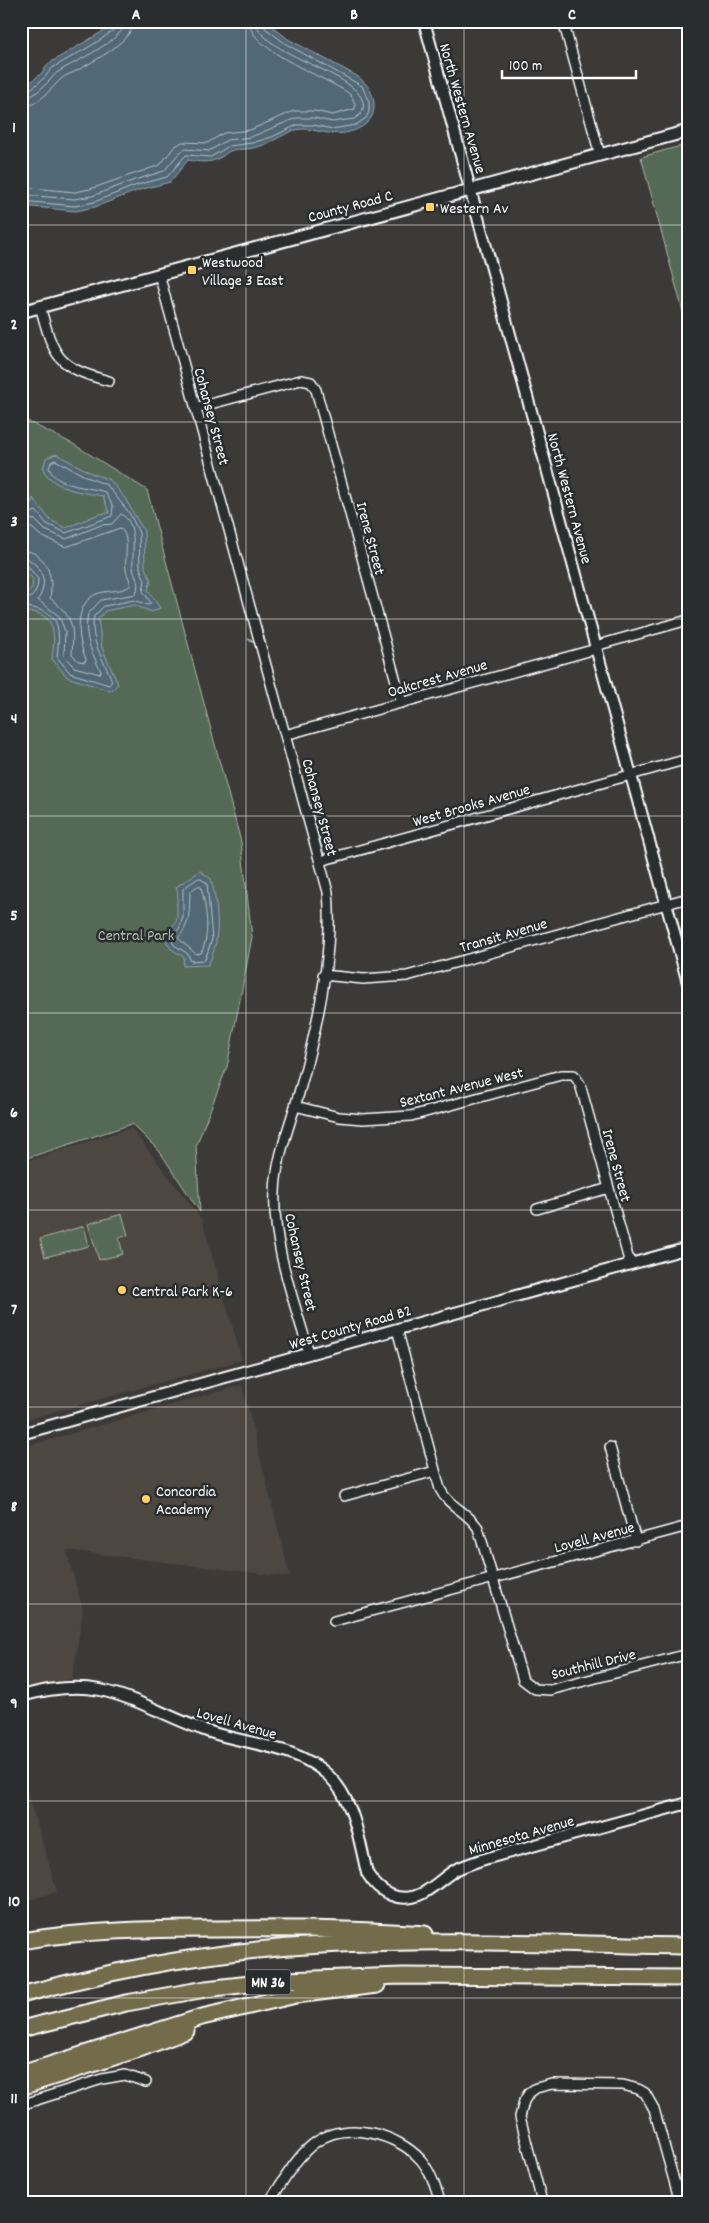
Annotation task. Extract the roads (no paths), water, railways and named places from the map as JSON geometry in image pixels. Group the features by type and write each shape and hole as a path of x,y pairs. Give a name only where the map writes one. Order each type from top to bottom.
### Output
{"highway":[{"path":"21,1941 45,1937 146,1930 292,1928 381,1931 475,1938 519,1944"},
{"name":"MN 36","path":"21,1995 76,1981 158,1964 284,1948 371,1943 688,1946"},
{"name":"MN 36","path":"21,2029 86,2012 155,1998 284,1980 367,1976 688,1978"},
{"path":"21,2074 168,2027 296,1995 363,1986 520,1976"},
{"path":"21,2086 142,2048 248,2008"}],"main road":[{"name":"County Road C","path":"21,312 688,131"}],"street":[{"name":"North Western Avenue","path":"424,21 688,983"},
{"path":"563,21 600,155"},
{"name":"Cohansey Street","path":"159,274 328,892 330,912 323,975 313,1037 277,1171 274,1209 280,1248 309,1354"},
{"path":"40,306 50,342 61,359 78,372 109,381"},
{"name":"Irene Street","path":"195,408 301,380 311,382 316,390 402,702"},
{"name":"Oakcrest Avenue","path":"285,735 688,620"},
{"name":"West Brooks Avenue","path":"320,862 688,759"},
{"name":"Transit Avenue","path":"323,975 363,979 407,976 688,898"},
{"name":"Sextant Avenue West","path":"295,1106 339,1117 363,1119 395,1118 434,1111 561,1075 574,1075"},
{"name":"Irene Street","path":"574,1075 580,1084 630,1264"},
{"path":"536,1209 609,1188"},
{"name":"West County Road B2","path":"21,1434 688,1248"},
{"path":"397,1329 435,1471 444,1496 474,1522 478,1528 493,1578"},
{"path":"610,1447 636,1541"},
{"path":"344,1496 435,1471"},
{"name":"Lovell Avenue","path":"334,1621 688,1526"},
{"name":"Southhill Drive","path":"493,1578 520,1675 529,1686 535,1689 550,1690 688,1654"},
{"name":"Lovell Avenue","path":"21,1696 67,1688 100,1690 141,1702 207,1731 283,1751 310,1762 329,1776 347,1803 367,1873 372,1881"},
{"name":"Minnesota Avenue","path":"372,1881 384,1893 404,1898 415,1896 456,1870 481,1860 688,1803"},
{"path":"21,2105 117,2076 125,2075 146,2082"},
{"path":"542,2202 520,2117 524,2101 536,2088 545,2085 623,2085 638,2088 650,2100 654,2109 680,2202"},
{"path":"269,2202 309,2148 328,2135 348,2131 388,2139 405,2146 414,2153 430,2173 440,2202"}],"water":[{"path":"120,21 266,21 288,39 361,79 372,94 374,108 372,115 364,125 350,132 336,134 299,129 259,147 230,151 213,161 188,160 170,182 139,190 95,207 76,211 21,206 21,90 43,72 48,64"},
{"path":"56,454 91,473 110,480 124,497 144,531 145,568 151,580 148,590 160,608 152,612 134,605 105,611 98,619 102,648 118,684 111,691 67,677 52,659 54,639 52,626 48,620 37,613 21,610 21,595 26,595 32,588 33,579 21,567 21,505 29,509 33,498 50,520 66,528 99,514 109,513 103,496 69,489 54,482 48,476 43,469 46,458"},
{"path":"200,871 211,879 217,912 217,934 208,965 183,966 184,957 171,949 162,934 176,922 178,894 176,887"}],"waterway":[{"path":"249,639 257,644"},
{"path":"297,763 323,853 327,856"},
{"path":"635,779 637,779 640,788"},
{"path":"332,860 335,862 630,780"},
{"path":"679,904 688,903"}],"place":[{"name":"Western Av","path":"430,207"},
{"name":"Westwood Village 3 East","path":"192,270"},
{"name":"Central Park K-6","path":"122,1290"},
{"name":"Concordia Academy","path":"146,1499"}],"park label":[{"name":"Central Park","path":"136,934"}]}
